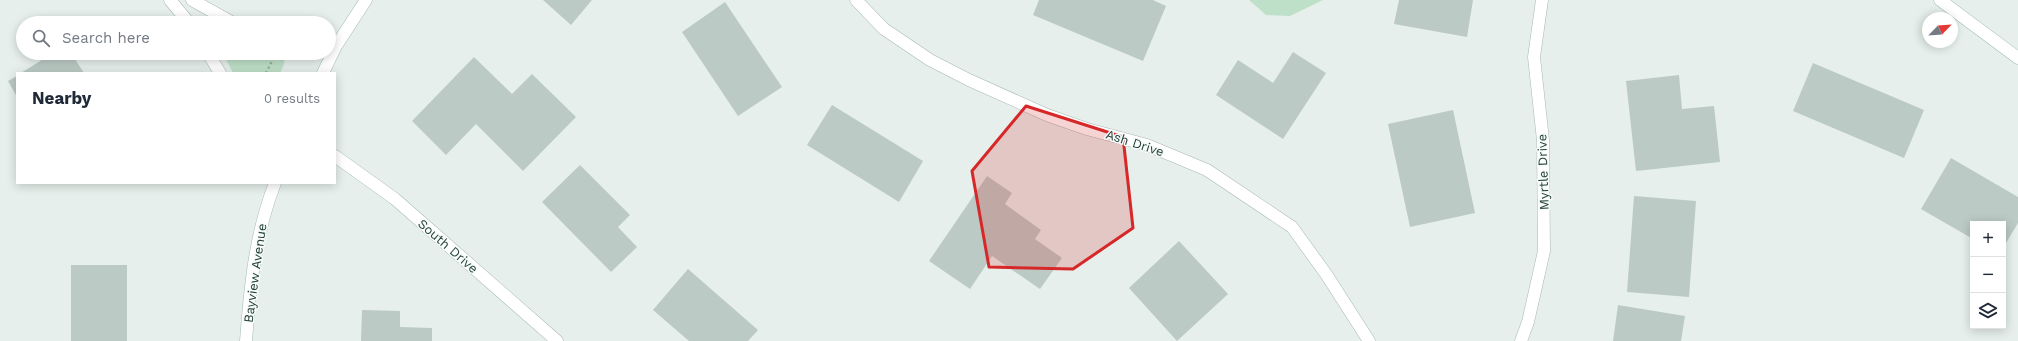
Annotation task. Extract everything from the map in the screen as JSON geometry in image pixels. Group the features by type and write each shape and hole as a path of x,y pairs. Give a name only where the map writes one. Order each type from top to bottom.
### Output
{"street":[{"path":"170,0 183,16"},
{"path":"192,0 221,16"},
{"path":"336,40 366,0"},
{"name":"Ash Drive","path":"856,0 884,29 930,60 969,80 1047,115 1087,129 1147,145 1207,170 1292,227 1326,274 1369,341"},
{"name":"Myrtle Drive","path":"1521,341 1528,322 1544,251 1543,140 1534,57 1542,0"},
{"path":"1940,0 2018,58"},
{"path":"212,60 219,72"},
{"path":"323,72 327,60"},
{"name":"South Drive","path":"336,157 395,199 557,341"},
{"name":"Bayview Avenue","path":"246,341 257,240 275,184"}],"path":[{"path":"266,72 272,60"}],"highlighted area":[{"path":"1026,106 1123,137 1133,228 1073,269 989,267 972,171"}],"green space":[{"path":"1249,0 1323,0 1290,16 1266,15"},
{"path":"226,60 285,60 280,72 232,72"}],"building":[{"path":"543,0 592,0 571,25"},
{"path":"1039,0 1153,0 1166,6 1143,61 1033,15"},
{"path":"1399,0 1473,0 1467,37 1394,24"},
{"path":"725,2 782,87 738,116 682,32"},
{"path":"1293,52 1326,73 1283,139 1216,95 1238,60 1273,83"},
{"path":"474,57 512,94 532,74 576,117 523,171 476,124 446,155 412,121"},
{"path":"42,60 76,60 83,72 23,72"},
{"path":"1813,63 1924,110 1904,158 1793,111"},
{"path":"1679,75 1682,109 1714,106 1720,162 1636,171 1626,81"},
{"path":"16,77 16,95 8,81"},
{"path":"832,105 923,161 899,202 807,145"},
{"path":"1453,110 1475,213 1410,227 1388,124"},
{"path":"1951,158 2018,197 2018,223 2006,243 2006,221 1970,221 1970,237 1921,209"},
{"path":"580,165 630,215 618,227 637,247 611,272 542,202"},
{"path":"987,176 1012,193 1005,204 1041,230 1035,239 1062,258 1040,289 992,256 970,289 929,261"},
{"path":"1634,196 1696,201 1689,297 1627,292"},
{"path":"1179,241 1228,294 1177,341 1129,288"},
{"path":"71,265 127,265 127,341 71,341"},
{"path":"688,269 758,330 748,341 689,341 653,310"},
{"path":"1618,305 1685,316 1681,341 1613,341"},
{"path":"362,310 400,311 400,327 432,328 432,341 361,341"}]}
